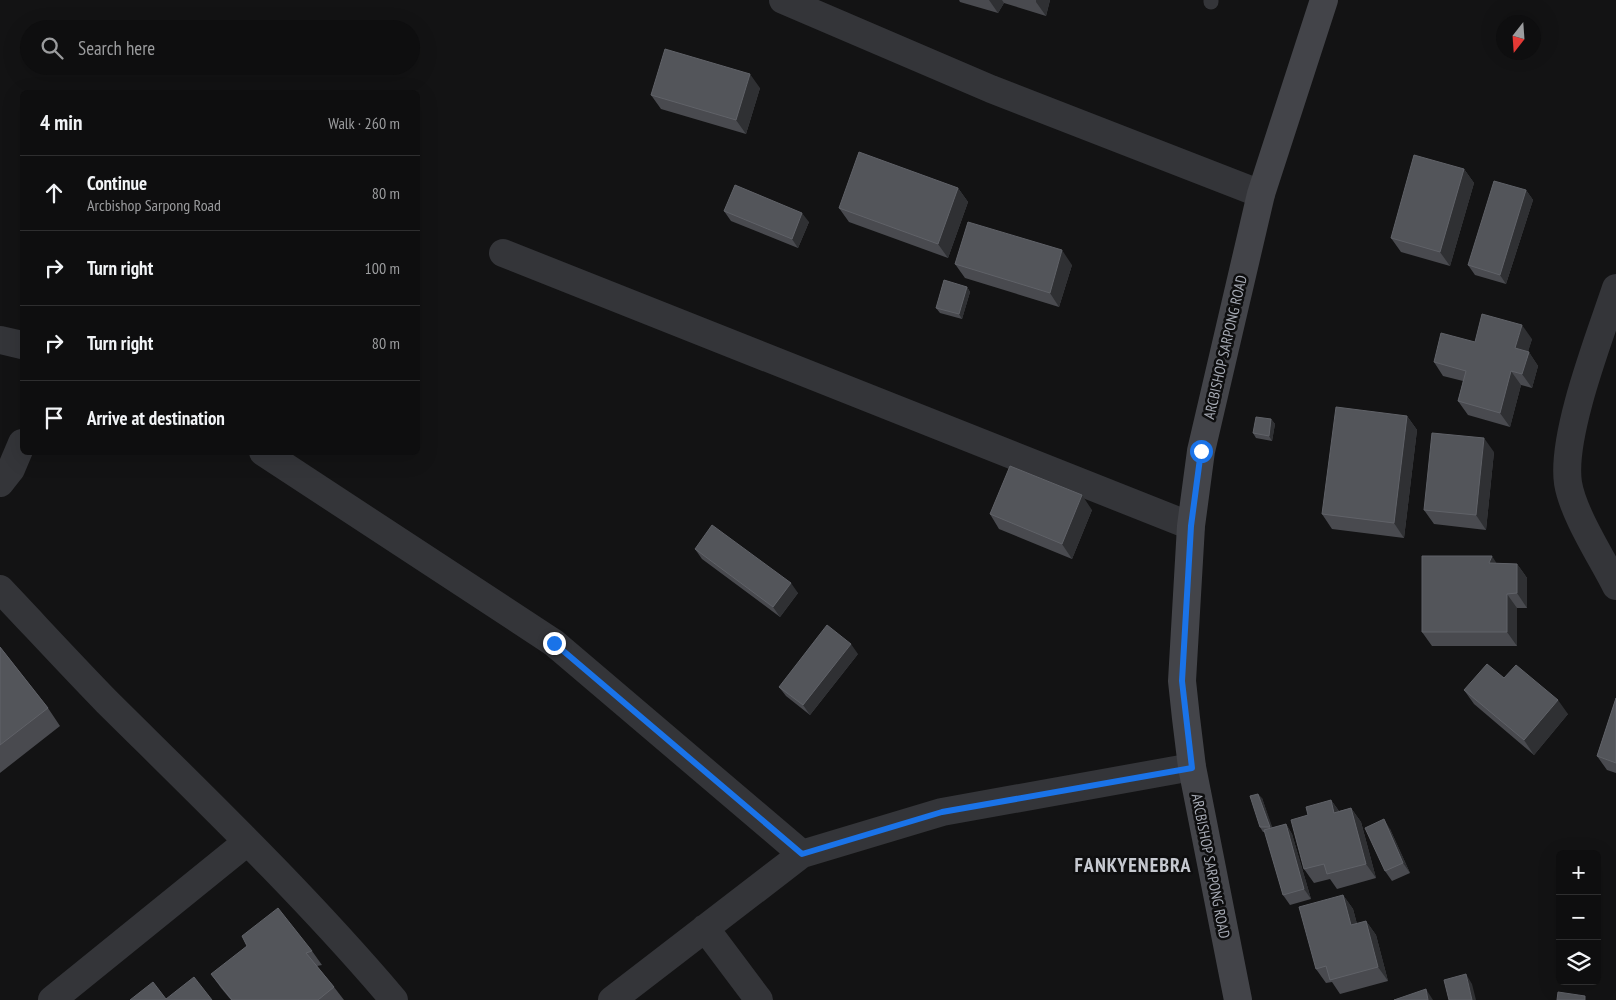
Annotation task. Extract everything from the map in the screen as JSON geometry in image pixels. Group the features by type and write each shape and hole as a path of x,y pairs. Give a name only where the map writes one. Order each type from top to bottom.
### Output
{"street":[{"path":"783,0 991,89 1261,194"},
{"name":"ARCBISHOP SARPONG ROAD","path":"1238,1000 1192,768 1182,681 1191,526 1201,451 1261,194 1319,1"},
{"path":"503,253 1191,526"},
{"path":"1616,288 1607,343 1573,426 1568,483 1577,508 1616,586"},
{"path":"0,340 20,345"},
{"path":"0,483 11,469 20,448"},
{"path":"268,455 554,643 802,854"},
{"path":"0,589 105,699 247,842 359,959 394,1000"},
{"path":"612,1000 802,854 942,812 1192,768"},
{"path":"52,1000 247,842"},
{"path":"705,928 759,1000"}],"building":[{"path":"665,49 750,74 736,120 651,95"},
{"path":"859,152 958,188 938,244 839,208"},
{"path":"1414,155 1464,169 1440,252 1391,238"},
{"path":"1494,181 1526,190 1500,275 1468,265"},
{"path":"735,185 802,213 792,239 724,211"},
{"path":"968,222 1062,250 1050,293 955,264"},
{"path":"944,280 967,287 959,314 936,308"},
{"path":"1482,314 1522,325 1515,348 1529,352 1522,374 1511,371 1500,413 1458,401 1466,371 1434,362 1441,333 1475,342"},
{"path":"1336,407 1407,416 1394,523 1322,514"},
{"path":"1256,417 1271,419 1269,436 1253,433"},
{"path":"1432,433 1484,438 1476,515 1424,510"},
{"path":"1010,466 1082,495 1062,544 990,514"},
{"path":"712,525 791,583 773,607 695,549"},
{"path":"1422,556 1492,556 1489,563 1517,564 1517,593 1507,594 1507,632 1422,632"},
{"path":"827,625 851,644 803,705 779,687"},
{"path":"0,647 48,708 0,745"},
{"path":"1487,664 1504,678 1516,665 1558,700 1524,740 1464,690"},
{"path":"1616,698 1616,763 1597,756"},
{"path":"1258,794 1270,827 1260,827 1250,796"},
{"path":"1331,800 1334,813 1351,808 1366,864 1327,874 1324,864 1304,869 1291,820 1308,815 1306,807"},
{"path":"1384,819 1403,863 1385,871 1365,828"},
{"path":"1286,824 1304,889 1283,895 1264,830"},
{"path":"1343,895 1351,925 1366,921 1378,967 1330,980 1326,966 1316,969 1299,907"},
{"path":"278,908 312,951 306,953 334,987 318,1000 232,1000 211,974 247,946 242,936"},
{"path":"1466,974 1472,1000 1449,1000 1444,980"},
{"path":"194,977 212,1000 130,1000 153,982 166,999"},
{"path":"1426,989 1428,1000 1394,1000"},
{"path":"1558,992 1585,996 1585,1000 1557,1000"}],"district":[{"name":"FANKYENEBRA","path":"1133,865"}],"route":[{"path":"554,643 802,854 902,822 942,812 1192,768 1182,681 1191,526 1201,451"}]}
